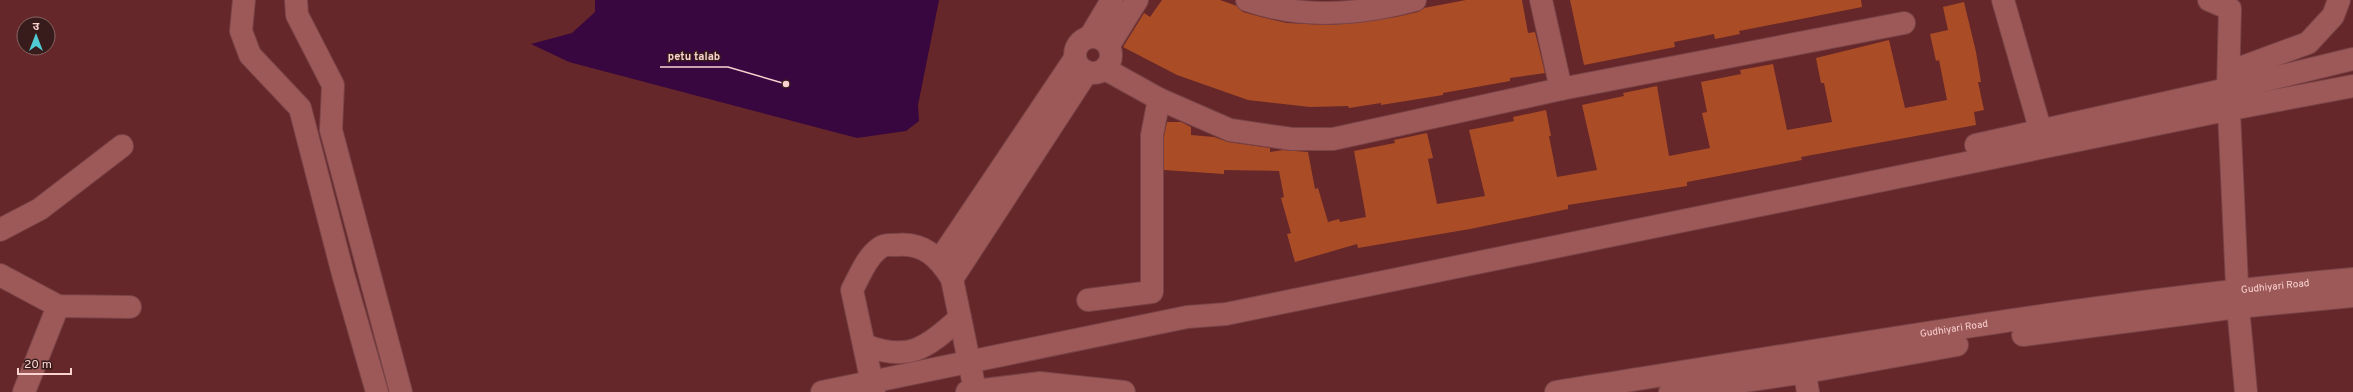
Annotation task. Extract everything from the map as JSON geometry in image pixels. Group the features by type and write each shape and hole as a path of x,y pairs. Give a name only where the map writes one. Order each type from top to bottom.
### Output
{"street":[{"path":"244,0 241,31 250,55 300,108 343,274 377,392"},
{"path":"296,0 296,15 333,86 331,130 401,392"},
{"path":"1099,41 1112,0"},
{"path":"1137,0 1099,41 1082,42 1075,50 1089,67 1230,130 1292,139 1333,139 1561,89 1904,23"},
{"path":"1247,0 1286,11 1415,0"},
{"path":"1541,0 1561,89"},
{"path":"2003,0 2041,132"},
{"path":"2209,0 2232,4 2229,90 2238,298 2246,392"},
{"path":"2229,90 2308,43 2333,16 2339,0"},
{"path":"939,261 1089,67 1110,63 1112,54 1099,41"},
{"path":"1187,317 1218,302 2041,132 2229,90 2353,59"},
{"path":"952,279 1089,67"},
{"path":"822,392 872,387 969,361 1187,317 1226,314 2229,90 2353,86"},
{"path":"1088,300 1152,292 1152,135 1159,99"},
{"path":"0,230 40,209 122,146"},
{"path":"872,387 852,290 871,256 882,246 906,244 923,247 939,261 952,279 969,361 971,391 1040,383 1124,392"},
{"path":"0,275 58,306 130,307"},
{"name":"Gudhiyari Road","path":"1670,392 1805,373 1978,341 2353,279"},
{"name":"Gudhiyari Road","path":"2238,298 2353,296"},
{"path":"24,392 58,306"},
{"path":"864,345 884,352 906,353 928,344 960,318"},
{"name":"Gudhiyari Road","path":"1556,392 1805,373"}],"shaded area":[{"path":"595,0 939,0 918,105 919,121 906,131 857,138 569,62 531,44 572,33 595,12"}],"building":[{"path":"1162,0 1220,0 1237,6 1243,12 1287,23 1330,25 1396,17 1418,12 1424,8 1466,0 1522,0 1528,33 1535,32 1545,73 1510,78 1510,81 1443,93 1443,95 1381,105 1381,103 1349,108 1348,106 1310,107 1248,100 1177,75 1123,47 1144,13 1150,17"},
{"path":"1570,0 1861,0 1862,7 1739,31 1740,34 1715,39 1714,34 1674,42 1675,47 1584,65"},
{"path":"1964,2 1976,52 1981,82 1978,82 1984,110 1974,112 1976,125 1801,157 1802,160 1687,182 1687,186 1568,205 1568,209 1470,229 1358,248 1357,244 1295,262 1287,234 1291,233 1281,198 1284,197 1279,171 1224,170 1224,174 1164,170 1164,136 1167,122 1181,122 1191,127 1191,135 1214,137 1228,142 1270,148 1270,152 1283,150 1308,152 1315,189 1318,188 1328,222 1339,219 1340,222 1366,217 1354,151 1395,143 1394,140 1427,133 1433,158 1428,159 1437,204 1485,196 1469,130 1514,121 1513,117 1546,110 1551,136 1549,136 1557,177 1597,170 1582,105 1624,96 1623,93 1657,86 1669,156 1710,148 1702,113 1707,112 1701,82 1741,74 1740,70 1773,64 1787,130 1832,122 1824,83 1821,83 1816,58 1889,40 1905,108 1947,100 1939,60 1936,61 1930,34 1948,30 1943,7"}],"place":[{"name":"petu talab","path":"786,84"}]}
